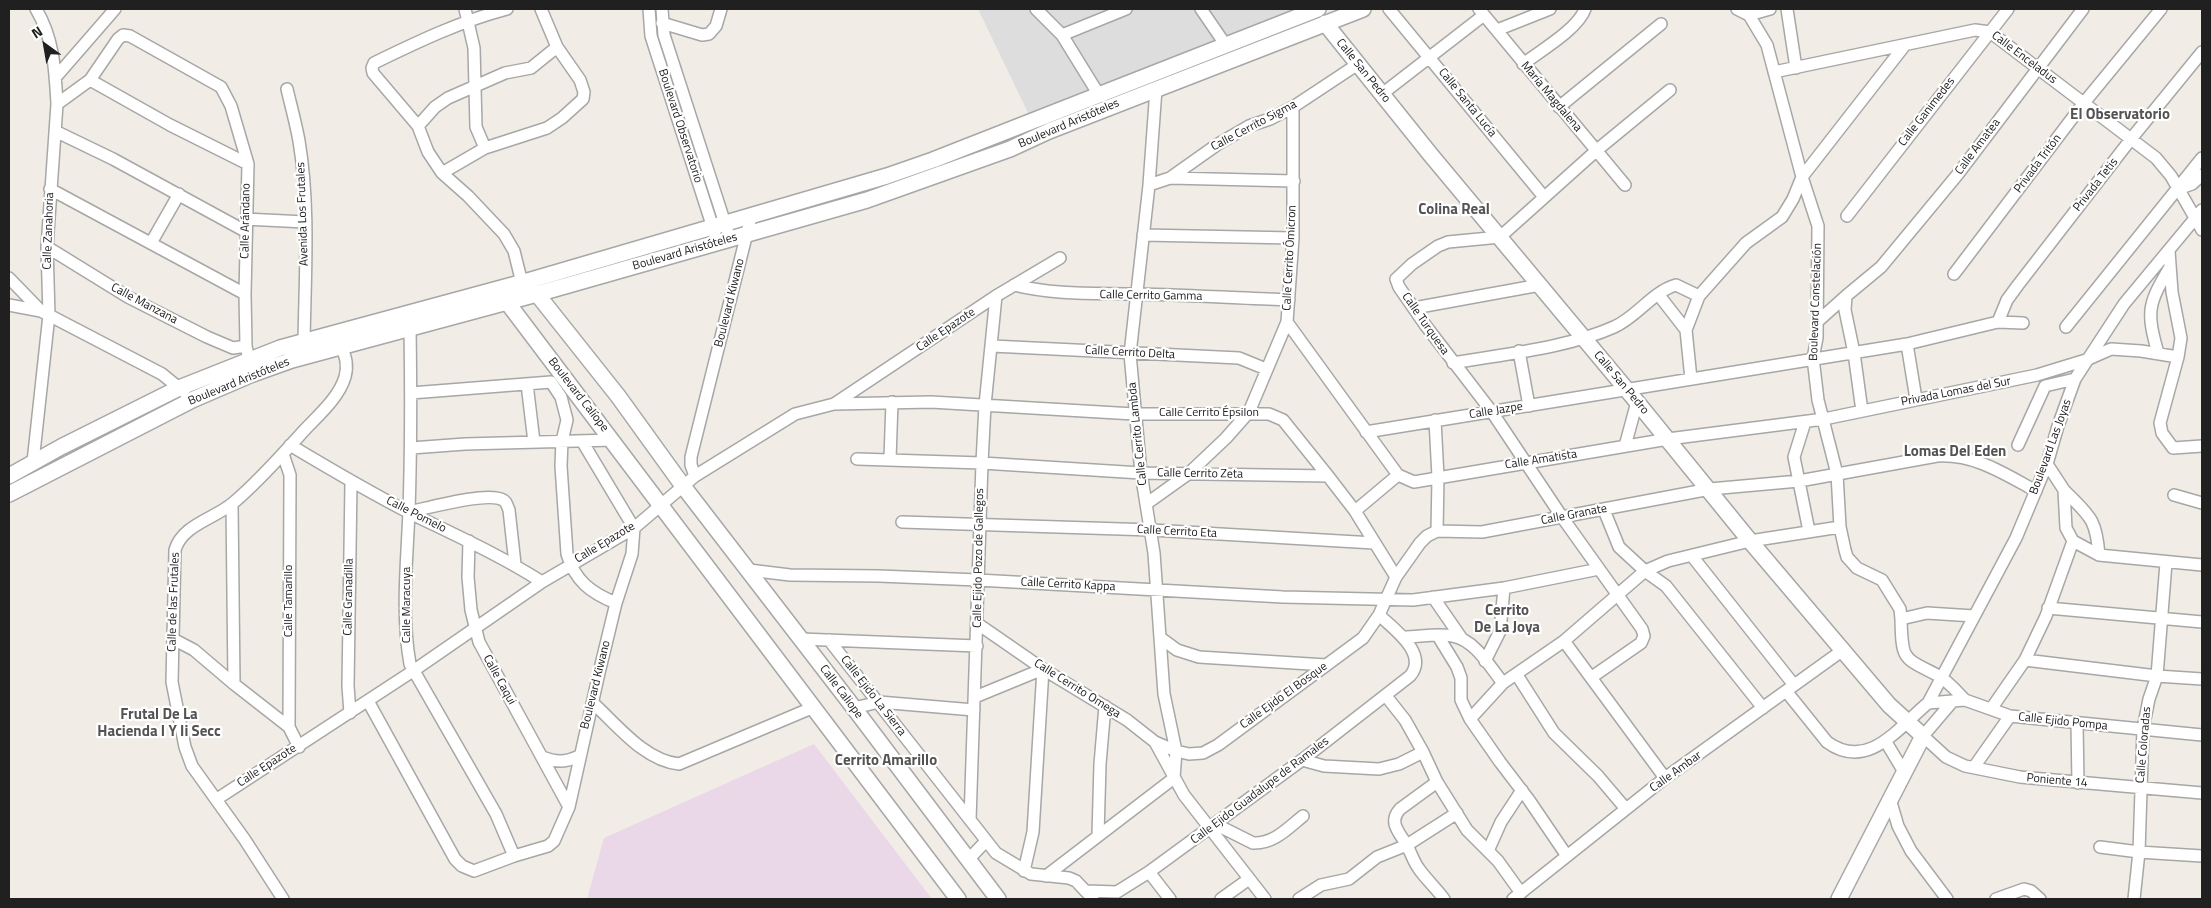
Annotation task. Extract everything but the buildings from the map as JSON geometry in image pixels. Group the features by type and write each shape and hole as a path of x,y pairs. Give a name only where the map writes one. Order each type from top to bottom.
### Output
{"street":[{"name":"Calle Zanahoria","path":"33,462 45,313 50,189 57,104 54,56 50,39 36,9"},
{"path":"55,78 115,9"},
{"path":"465,9 474,48 476,127 485,148"},
{"path":"507,9 467,21 403,49 374,63 373,73 418,126 428,152 442,173 468,196 504,234 514,251 526,288 537,294 689,481"},
{"path":"442,173 485,148 547,128 562,118 583,99 584,92 580,80 557,46 541,9"},
{"name":"Boulevard Observatorio","path":"649,9 651,36 719,226"},
{"name":"Boulevard Observatorio","path":"662,9 662,23 723,240"},
{"path":"662,23 702,35 709,34 716,26 720,9"},
{"path":"1036,9 1062,35 1100,94"},
{"path":"1062,35 1126,9"},
{"path":"1201,9 1226,44 1231,59"},
{"name":"Boulevard Aristóteles","path":"523,283 873,181 932,160 1318,9"},
{"name":"Boulevard Aristóteles","path":"9,476 248,353 304,342 503,295 537,294 867,200 948,172 1156,88 1363,9"},
{"name":"Calle Santa Lucía","path":"1389,9 1544,197"},
{"path":"1497,30 1550,9"},
{"path":"1523,64 1573,26 1581,18 1585,9"},
{"path":"1737,9 1749,15 1770,9"},
{"path":"1787,9 1796,68"},
{"name":"Calle Ganimedes","path":"1847,216 2008,9"},
{"name":"Calle Amatea","path":"1817,322 1856,286 1868,280 1882,267 1958,174 2084,9"},
{"name":"Privada Tritón","path":"1954,274 2084,104 2161,9"},
{"path":"1382,94 1430,58 1481,12"},
{"name":"María Magdalena","path":"1481,12 1625,185"},
{"name":"Boulevard Constelación","path":"1749,15 1767,45 1802,177 1818,226 1817,338 1813,358 1818,400 1837,474 1840,527 1847,557 1857,568 1882,580 1900,609 1901,619"},
{"name":"Calle San Pedro","path":"1325,23 1584,339 1710,489 1750,541 1889,705 1923,736"},
{"path":"1559,107 1661,24"},
{"name":"Calle Enceladus","path":"1774,72 1975,30 1990,32 2131,139 2165,168 2178,189 2200,213 2202,232"},
{"name":"Calle Arándano","path":"90,80 118,39 123,35 130,36 221,87 231,106 248,164 245,225 245,294 248,353"},
{"path":"1691,379 1686,330 1699,296 1746,243 1782,216 1802,177 1905,45"},
{"path":"418,126 435,107 448,98 505,73 532,68 557,46"},
{"name":"Privada Tetis","path":"1998,322 2007,300 2131,139 2202,52"},
{"name":"Calle Cerrito Sigma","path":"1149,184 1170,178 1218,144 1249,126 1270,119 1293,107 1358,64"},
{"path":"57,104 90,80 170,125 248,164"},
{"name":"Calle Cerrito Lambda","path":"1156,88 1149,184 1130,354 1134,414 1141,473 1152,530 1162,639 1164,694 1176,751 1174,778"},
{"name":"Avenida Los Frutales","path":"287,89 299,142 305,222 304,342"},
{"path":"1500,236 1597,150 1670,90"},
{"name":"Calle Cerrito Ómicron","path":"1146,504 1188,474 1226,438 1249,412 1287,322 1293,238 1293,107"},
{"path":"55,131 245,225 305,222"},
{"path":"2066,326 2202,158"},
{"path":"2178,189 2192,184 2202,175"},
{"path":"1170,178 1294,181"},
{"path":"50,189 245,294"},
{"path":"151,243 179,194"},
{"name":"Boulevard Las Joyas","path":"1928,703 2016,538 2047,464 2075,379 2124,304 2200,213"},
{"name":"Boulevard Kiwano","path":"689,481 692,457 748,234 750,217"},
{"path":"2185,232 2202,232"},
{"path":"1143,235 1293,238"},
{"name":"Calle Turquesa","path":"1500,236 1448,242 1438,246 1412,264 1396,279 1399,287 1454,364 1492,412 1562,517 1642,629 1643,640 1592,677"},
{"name":"Calle Manzana","path":"47,247 128,297 207,337 248,353"},
{"path":"2169,251 2181,338 2178,357 2160,423 2162,433 2173,448 2202,446"},
{"name":"Calle Epazote","path":"217,799 413,671 542,582 634,528 689,481 795,414 834,404 996,296 1060,258"},
{"path":"2158,353 2149,311 2170,266"},
{"path":"9,278 45,313"},
{"path":"503,295 507,296 523,283"},
{"name":"Calle Cerrito Gamma","path":"1014,285 1094,295 1136,294 1289,300"},
{"path":"1414,308 1540,285"},
{"path":"1454,364 1584,339 1630,319 1658,294 1676,285 1699,296"},
{"path":"1658,294 1686,330"},
{"name":"Boulevard Aristóteles","path":"9,494 192,400 258,372 292,360 342,348 455,315 503,295"},
{"name":"Boulevard Calíope","path":"503,295 518,316 553,381 612,440 660,504"},
{"name":"Calle Ejido Pozo de Gallegos","path":"970,820 982,463 985,405 996,296"},
{"path":"1846,296 1845,310 1854,353 1862,411"},
{"path":"9,305 45,313 162,374 192,400"},
{"path":"455,315 461,318 495,309 504,309 518,316"},
{"path":"1287,322 1398,475 1355,511"},
{"name":"Calle Jazpe","path":"1366,432 1907,344 1998,322 2022,323"},
{"name":"Calle Maracuya","path":"410,328 411,448 406,595 408,651 413,671 496,814 514,856"},
{"path":"1907,344 1916,399"},
{"name":"Calle Cerrito Delta","path":"992,346 1239,358 1266,369"},
{"name":"Calle de las Frutales","path":"283,899 217,799 192,766 184,747 172,682 176,544 185,533 232,504 286,450 329,403 345,379 348,365 342,348"},
{"name":"Privada Lomas del Sur","path":"1805,422 1970,390 2086,360 2111,349 2158,353 2178,357"},
{"path":"1519,351 1529,406"},
{"path":"2018,445 2045,386 2050,370"},
{"path":"2045,386 2075,379"},
{"path":"411,393 504,387 553,381 561,397 567,420 562,441 561,472 567,554 570,565 595,595 616,603"},
{"path":"527,384 534,442"},
{"path":"890,459 892,402"},
{"name":"Calle Cerrito Épsilon","path":"834,404 931,402 1134,414 1249,412 1269,414 1283,420 1328,476"},
{"path":"1625,446 1637,402"},
{"path":"1435,420 1438,477 1437,531"},
{"path":"1805,422 1794,456 1809,531"},
{"name":"Calle Amatista","path":"1398,475 1414,482 1668,439 1805,422"},
{"path":"411,448 612,440"},
{"path":"582,441 634,528"},
{"name":"Calle Pomelo","path":"286,450 515,564 542,582"},
{"name":"Calle Tamarillo","path":"286,450 290,475 289,726 299,746"},
{"name":"Calle Granate","path":"1437,531 1482,532 1710,489 1799,481 1937,456 1951,456 1983,462 2036,491"},
{"name":"Calle Cerrito Zeta","path":"857,459 982,463 1141,473 1328,476"},
{"path":"2047,464 2064,490 2091,518 2097,531 2099,555"},
{"path":"1328,476 1355,511 1396,576"},
{"name":"Calle Caliope","path":"689,481 749,570 998,899"},
{"name":"Calle Granadilla","path":"350,713 348,686 351,482"},
{"path":"2064,490 2066,528 2073,541 2099,555 2166,563 2182,562 2202,566"},
{"path":"2174,495 2202,503"},
{"path":"409,512 479,498 502,500 506,503 509,510 515,564"},
{"path":"232,504 234,684"},
{"path":"660,504 958,899"},
{"path":"1604,510 1619,547 1645,571 1666,586 1763,708"},
{"name":"Calle Cerrito Eta","path":"902,522 1152,530 1374,543"},
{"path":"1470,719 1503,683 1564,641 1645,571 1659,564 1750,541 1840,527"},
{"name":"Boulevard Kiwano","path":"514,856 540,849 554,841 569,807 579,756 616,603 632,554 634,528"},
{"name":"Calle Ejido El Bosque","path":"1176,751 1189,754 1203,753 1218,745 1363,638 1379,615 1396,576 1420,543 1427,536 1437,531"},
{"path":"612,540 632,554"},
{"name":"Calle Caqui","path":"469,541 468,578 475,629 483,651 569,807"},
{"path":"1991,708 2025,660 2048,608 2073,541"},
{"path":"1692,556 1790,688 1819,733 1834,747 1852,753 1886,742 1907,720 1928,703"},
{"name":"Calle Coloradas","path":"2134,899 2139,852 2143,729 2151,690 2157,676 2166,563"},
{"name":"Calle Cerrito Kappa","path":"749,570 790,575 879,576 1283,597 1387,599 1433,597 1504,588 1599,569"},
{"path":"1485,661 1500,631 1504,588"},
{"path":"1433,597 1462,639 1485,661 1503,683"},
{"path":"2048,608 2202,622"},
{"path":"1965,700 1941,677 1909,661 1901,648 1901,619 1927,613 1974,616"},
{"path":"1379,615 1403,638 1454,636 1462,639"},
{"name":"Calle Cerrito Omega","path":"978,624 1043,669 1127,720 1155,742 1176,751"},
{"path":"1438,636 1457,667 1461,678 1461,700 1470,719 1567,856"},
{"name":"Calle Ejido Guadalupe de Ramales","path":"1090,895 1118,892 1149,872 1386,696 1415,671 1416,656 1403,638"},
{"path":"173,639 194,650 234,684 289,726"},
{"path":"801,639 977,646"},
{"path":"1162,639 1178,650 1199,657 1326,665"},
{"name":"Calle Ejido La Sierra","path":"829,640 996,853 1024,871 1036,876 1069,878 1076,881 1090,895"},
{"path":"1564,641 1665,778"},
{"name":"Calle Ambar","path":"1517,896 1665,778 1843,650"},
{"path":"2025,660 2157,676 2202,679"},
{"path":"975,697 1043,669 1032,832 1024,871"},
{"path":"1517,675 1554,733 1598,776 1626,809"},
{"path":"1386,696 1405,720 1437,782 1467,830 1488,851 1517,896"},
{"path":"368,700 455,859 462,866 474,871 514,856"},
{"name":"Calle Ejido Pompa","path":"1928,703 1965,700 2010,716 2202,735"},
{"path":"854,708 879,702 974,710"},
{"path":"1839,899 1923,736 1952,702"},
{"path":"593,703 652,755 666,763 679,764 814,707"},
{"path":"1098,835 1100,764 1105,706"},
{"path":"1974,767 2010,716"},
{"path":"2077,724 2078,784"},
{"name":"Poniente 14","path":"1923,736 1946,757 1965,766 2020,777 2078,784 2202,793"},
{"path":"1155,742 1184,795 1213,826 1265,899"},
{"path":"1886,742 1904,772"},
{"path":"1302,760 1324,766 1379,769 1398,764 1423,752"},
{"path":"542,757 562,762 570,761 579,756"},
{"path":"1046,876 1174,778"},
{"path":"1437,782 1396,814 1394,820 1416,866 1444,899"},
{"path":"1488,851 1501,822 1522,790"},
{"path":"1890,799 1898,826 1911,851 1947,899"},
{"path":"1299,899 1320,885 1349,879 1377,857 1407,844 1457,813"},
{"path":"1213,826 1253,843 1260,844 1275,839 1303,816"},
{"path":"968,860 986,841"},
{"path":"2100,847 2139,852 2202,856"},
{"path":"1149,872 1170,899"},
{"path":"1221,899 1249,879"},
{"path":"1996,899 2020,889 2031,891 2040,899"}],"shaded area":[{"path":"978,9 1293,9 1029,115"},
{"path":"814,744 932,899 587,899 604,838"}],"district":[{"name":"El Observatorio","path":"2120,115"},
{"name":"Colina Real","path":"1454,210"},
{"name":"Lomas Del Eden","path":"1955,452"},
{"name":"Cerrito De La Joya","path":"1507,620"},
{"name":"Frutal De La Hacienda I Y Ii Secc","path":"159,724"},
{"name":"Cerrito Amarillo","path":"886,761"}]}
